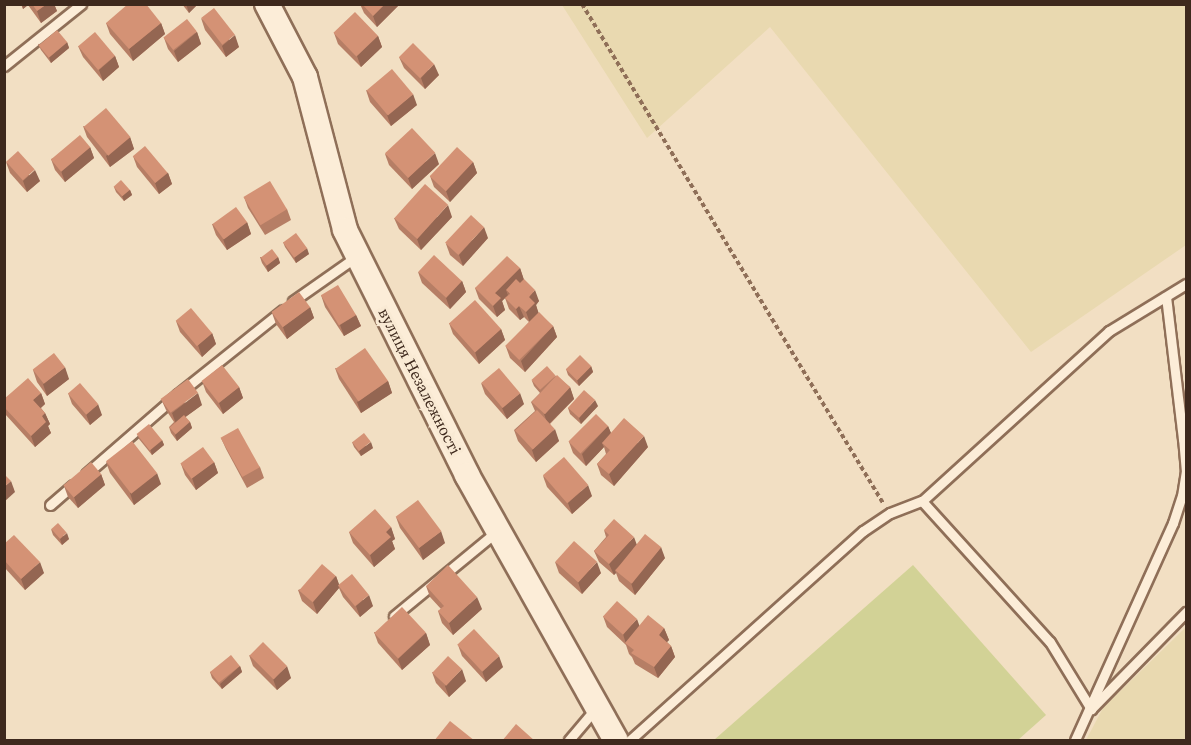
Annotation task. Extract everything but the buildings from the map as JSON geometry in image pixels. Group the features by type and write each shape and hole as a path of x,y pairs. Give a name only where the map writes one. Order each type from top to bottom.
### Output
{"street":[{"name":"вулиця Незалежності","path":"267,4 305,76 345,230 357,256 596,708 616,741"}],"lane":[{"path":"4,66 81,4"},
{"path":"50,505 178,394 256,333 307,288 357,256"},
{"path":"630,741 862,531 890,513 922,501 1109,331 1186,284"},
{"path":"1075,741 1173,523 1182,496 1186,472 1166,297"},
{"path":"922,501 1050,642 1091,709"},
{"path":"391,618 500,528"},
{"path":"1091,709 1186,612"},
{"path":"569,741 596,708"}],"path":[{"path":"582,4 851,453 890,513"}],"shaded area":[{"path":"562,5 1186,5 1186,245 1031,352 770,27 647,138"},
{"path":"1186,627 1186,740 1086,740 1103,708"}],"green space":[{"path":"913,565 1046,715 1018,740 714,740"}]}
